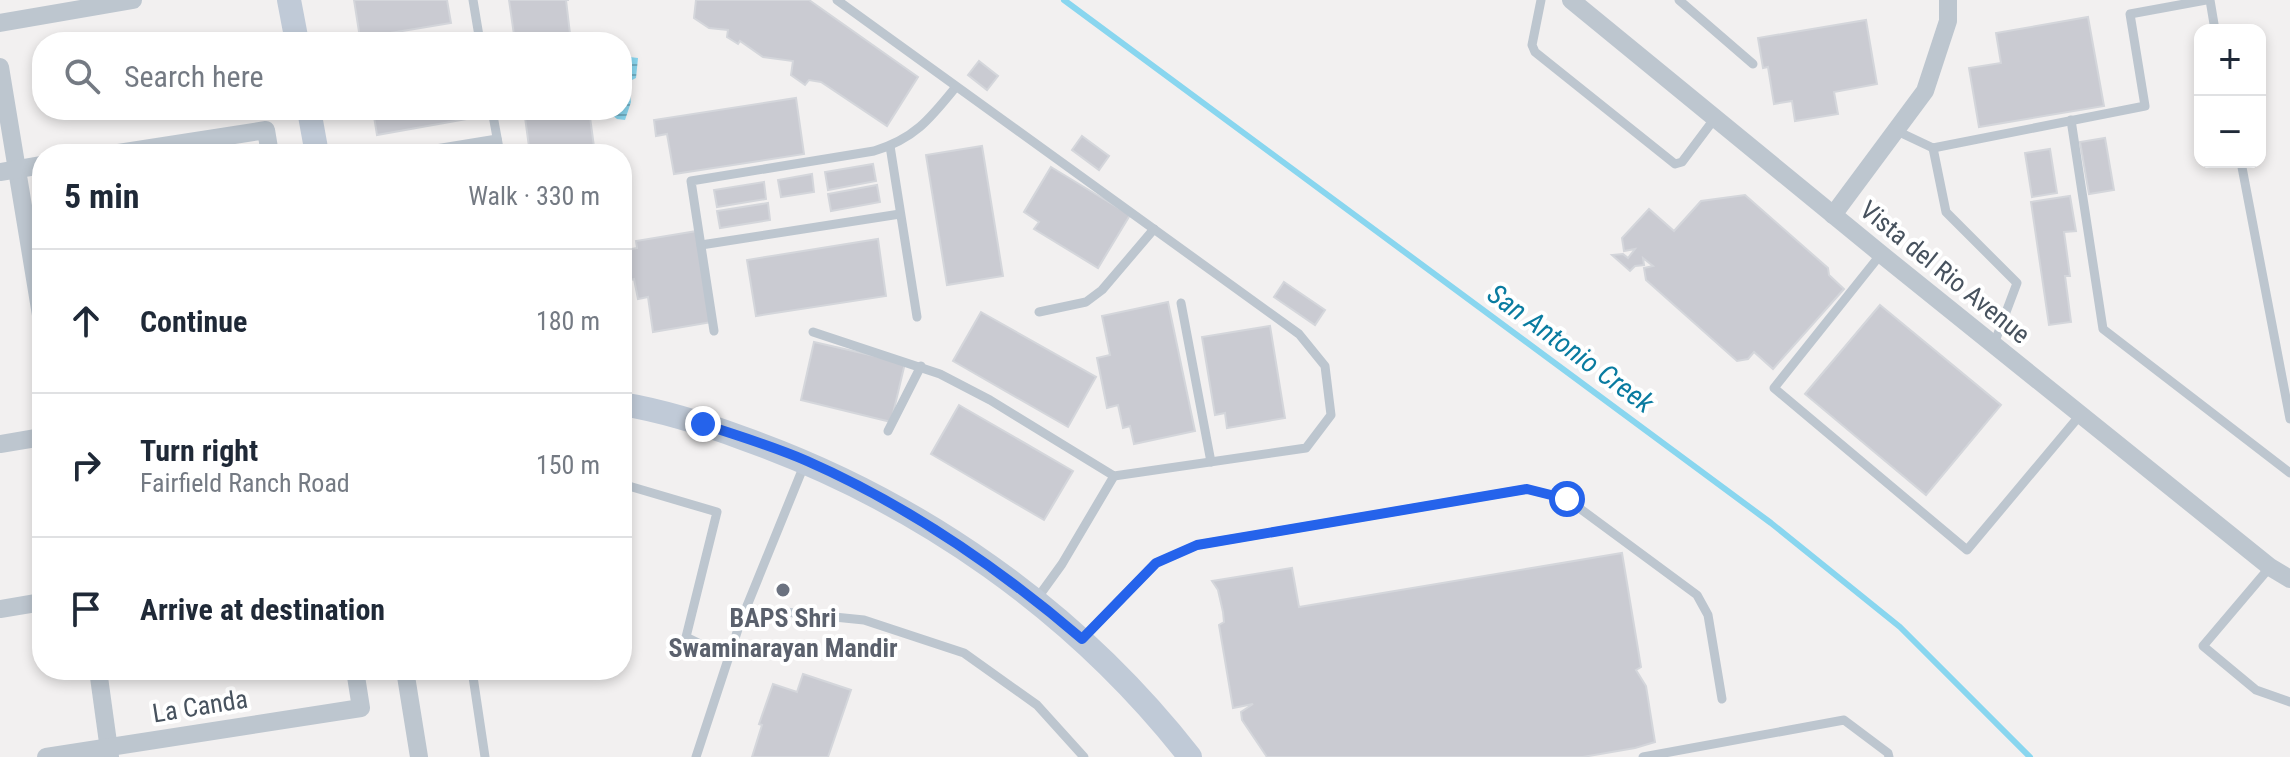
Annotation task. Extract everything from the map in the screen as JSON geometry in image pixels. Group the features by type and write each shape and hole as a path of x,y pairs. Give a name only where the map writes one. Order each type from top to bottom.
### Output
{"street":[{"path":"0,23 133,0"},
{"path":"289,0 295,32"},
{"name":"Vista del Rio Avenue","path":"1571,0 1881,254 2270,567 2290,579"},
{"path":"1833,215 1925,91 1948,21 1948,0"},
{"path":"0,67 9,170 32,271"},
{"path":"311,120 315,144"},
{"path":"176,144 266,130 268,144"},
{"path":"9,170 32,167"},
{"path":"632,406 703,424 806,461 892,504 953,542 1036,600 1082,639 1190,757"},
{"path":"0,444 32,439"},
{"path":"0,609 32,604"},
{"path":"99,680 109,752"},
{"name":"La Canda","path":"46,757 109,752 361,708 357,680"},
{"path":"407,680 419,757"}],"lane":[{"path":"473,0 478,32"},
{"path":"813,332 921,366 990,400 1114,476 1306,448 1331,415 1325,366 1299,334 837,0"},
{"path":"1541,0 1532,45 1535,52 1675,164 1682,162 1715,118"},
{"path":"1679,0 1753,64"},
{"path":"1897,131 1933,148 2145,106 2130,14 2208,0 2214,24"},
{"path":"714,331 691,181 890,146 918,130 955,88"},
{"path":"494,120 498,144"},
{"path":"2071,120 2103,329 2290,473"},
{"path":"466,144 497,139"},
{"path":"890,146 917,317"},
{"path":"1933,148 1946,212 2017,283 1994,344"},
{"path":"2242,168 2290,419"},
{"path":"701,245 900,214"},
{"path":"1039,312 1086,302 1118,273 1154,229"},
{"path":"1881,254 1774,388 1967,550 2081,414"},
{"path":"1181,303 1211,462"},
{"path":"888,431 921,366"},
{"path":"696,757 740,623 806,461"},
{"path":"1036,600 1062,564 1114,476"},
{"path":"632,487 717,512 686,637 729,658"},
{"path":"1082,639 1156,563 1197,545 1527,489 1567,499 1697,595 1708,615 1722,699"},
{"path":"2270,567 2203,646 2256,690 2290,702"},
{"path":"740,623 785,612 864,620 964,653 1037,705 1084,757"},
{"path":"473,680 485,757"},
{"path":"1643,757 1844,720 1888,753 1889,757"}],"water":[{"path":"632,57 638,58 636,78 632,80"}],"building":[{"path":"354,0 447,0 451,23 396,32 359,32"},
{"path":"509,0 566,0 570,32 514,32"},
{"path":"696,0 809,0 918,77 887,126 821,82 809,80 805,85 791,75 793,61 763,57 740,41 738,44 727,37 728,30 709,28 694,18"},
{"path":"2088,17 2104,106 1979,127 1969,68 2001,63 1996,33"},
{"path":"1866,20 1877,84 1834,92 1838,114 1795,121 1792,101 1774,104 1768,67 1763,68 1758,38"},
{"path":"979,61 998,76 987,90 968,75"},
{"path":"796,98 804,154 674,174 667,134 656,136 654,120"},
{"path":"375,120 461,120 377,135"},
{"path":"525,120 590,120 594,144 529,144"},
{"path":"1082,136 1109,156 1099,170 1072,150"},
{"path":"2105,138 2114,190 2089,194 2080,142"},
{"path":"982,146 1003,276 947,285 926,155"},
{"path":"2050,149 2057,193 2032,197 2025,153"},
{"path":"873,164 876,181 828,190 825,172"},
{"path":"1051,167 1130,215 1098,268 1034,229 1039,222 1024,212"},
{"path":"812,174 814,192 781,197 778,180"},
{"path":"764,182 766,199 717,207 714,190"},
{"path":"877,185 880,202 831,211 828,194"},
{"path":"1745,195 1828,268 1829,275 1844,289 1773,369 1754,352 1748,359 1737,361 1646,280 1644,268 1653,266 1643,258 1644,265 1635,266 1630,271 1612,255 1623,254 1628,258 1635,249 1624,251 1622,238 1649,209 1674,231 1701,201"},
{"path":"2070,196 2076,231 2064,232 2070,276 2065,276 2071,322 2049,325 2031,202"},
{"path":"768,203 770,220 720,228 717,211"},
{"path":"697,231 712,322 653,332 648,297 638,299 632,280 632,249 637,248 636,241"},
{"path":"878,239 886,296 756,316 747,260"},
{"path":"1284,282 1325,310 1315,325 1274,297"},
{"path":"1168,302 1195,431 1134,444 1130,426 1123,428 1118,405 1107,408 1097,358 1110,355 1102,316"},
{"path":"1880,305 2001,405 1926,495 1805,394"},
{"path":"981,312 1096,377 1068,427 953,361"},
{"path":"1270,326 1285,418 1227,428 1225,413 1215,415 1202,337"},
{"path":"814,342 905,363 891,422 801,400"},
{"path":"959,405 1073,471 1044,520 931,454"},
{"path":"1622,553 1641,667 1636,670 1646,686 1655,742 1583,757 1267,757 1242,720 1241,712 1253,704 1233,708 1219,625 1224,622 1223,612 1218,590 1212,581 1292,568 1299,607"},
{"path":"803,674 851,690 828,757 752,757 773,684 797,692"}],"waterway":[{"name":"San Antonio Creek","path":"1064,0 1771,523 1900,627 2030,757"}],"place":[{"name":"BAPS Shri Swaminarayan Mandir","path":"783,590"}],"route":[{"path":"703,424 806,461 892,504 1036,600 1082,639 1156,563 1197,545 1527,489 1567,499"}]}
